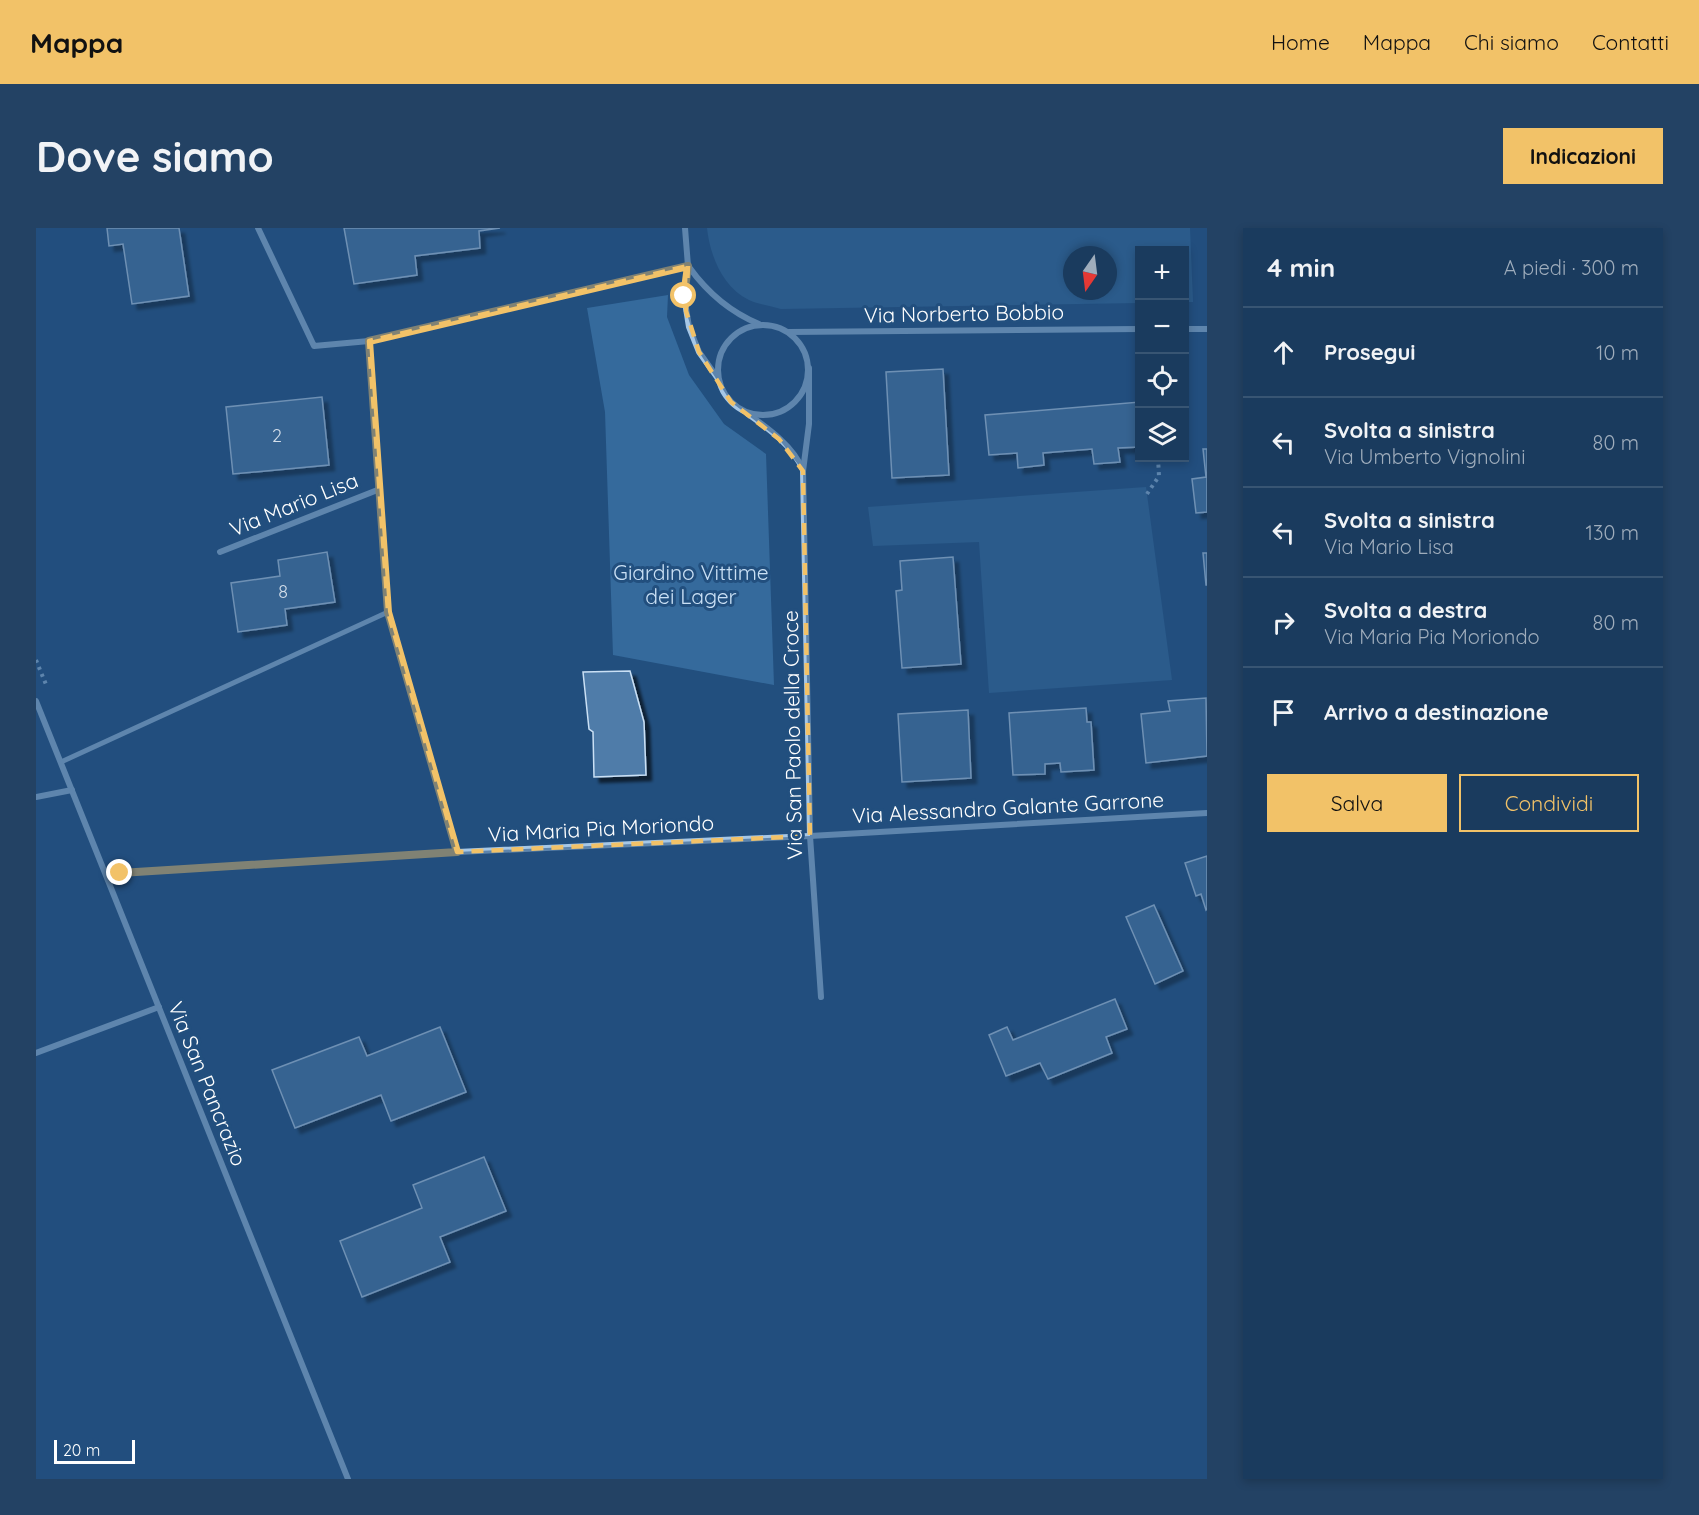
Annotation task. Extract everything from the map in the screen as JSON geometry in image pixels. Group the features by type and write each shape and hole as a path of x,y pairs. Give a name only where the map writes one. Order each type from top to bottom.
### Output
{"street":[{"path":"258,228 314,346 369,341 688,266"},
{"path":"685,228 688,266 684,296 689,327 699,352 719,380"},
{"path":"688,266 717,298 744,318 789,332 806,354 809,368 807,382 802,394 787,408 768,415 741,410"},
{"path":"760,324 744,328 732,337 722,350 718,365 719,380 723,392 731,402 779,439 799,462 803,471"},
{"name":"Via Norberto Bobbio","path":"789,332 1135,329"},
{"path":"1189,329 1207,329"},
{"name":"Via Mario Lisa","path":"369,341 388,612 457,852"},
{"name":"Via San Paolo della Croce","path":"809,368 809,424 803,471 810,836 821,997"},
{"name":"Via Mario Lisa","path":"220,552 380,489"},
{"path":"61,762 388,612"},
{"name":"Via San Pancrazio","path":"36,701 348,1479"},
{"path":"36,797 72,790"},
{"name":"Via Alessandro Galante Garrone","path":"810,836 1207,813"},
{"name":"Via Maria Pia Moriondo","path":"106,874 457,852 810,836"},
{"path":"36,1053 159,1007"}],"path":[{"path":"1147,494 1159,476 1158,462"}],"highlighted area":[{"path":"688,266 686,311 699,352 731,402 779,439 803,471 810,836 457,852 388,612 369,341"}],"green space":[{"path":"707,228 1190,228 1193,302 1189,302 1189,246 1135,246 1135,303 781,309 749,300 731,287 719,269 711,249"},
{"name":"Giardino Vittime dei Lager","path":"668,295 667,317 689,375 724,424 766,454 774,685 613,655 605,412 587,308"},
{"path":"1146,487 1172,680 989,693 979,542 873,546 868,507"}],"building":[{"path":"107,228 179,228 189,296 132,304 123,244 109,246"},
{"path":"344,228 500,228 479,231 480,248 415,256 417,275 354,284"},
{"path":"943,369 949,475 892,478 886,372"},
{"path":"322,397 329,465 233,474 226,407"},
{"path":"1135,402 1135,447 1118,448 1120,462 1094,464 1092,449 1043,453 1044,465 1018,468 1017,453 989,455 985,415"},
{"path":"1203,449 1207,449 1207,512 1196,513 1192,479 1206,477"},
{"path":"327,552 335,602 285,609 287,625 238,632 231,583 280,576 278,560"},
{"path":"1203,553 1207,553 1207,585 1206,585"},
{"path":"953,557 961,664 902,668 896,591 902,590 900,561"},
{"path":"630,671 644,722 646,775 594,777 593,732 589,729 583,672"},
{"path":"1206,698 1207,756 1146,763 1141,714 1170,711 1168,701"},
{"path":"1086,708 1087,722 1091,722 1094,770 1061,772 1060,763 1045,764 1045,774 1013,775 1009,713"},
{"path":"968,710 971,778 902,782 898,714"},
{"path":"1207,856 1206,910 1201,894 1196,896 1185,863"},
{"path":"1154,905 1183,971 1155,984 1126,917"},
{"path":"1115,999 1127,1029 1106,1037 1112,1053 1048,1079 1040,1063 1006,1076 989,1035 1007,1027 1013,1040"},
{"path":"440,1027 466,1092 391,1121 381,1095 295,1128 272,1070 359,1037 367,1056"},
{"path":"484,1157 506,1211 440,1237 450,1262 362,1297 340,1241 422,1208 413,1185"}],"route":[{"path":"120,873 457,852 388,612 369,341 688,266 684,296"}]}
